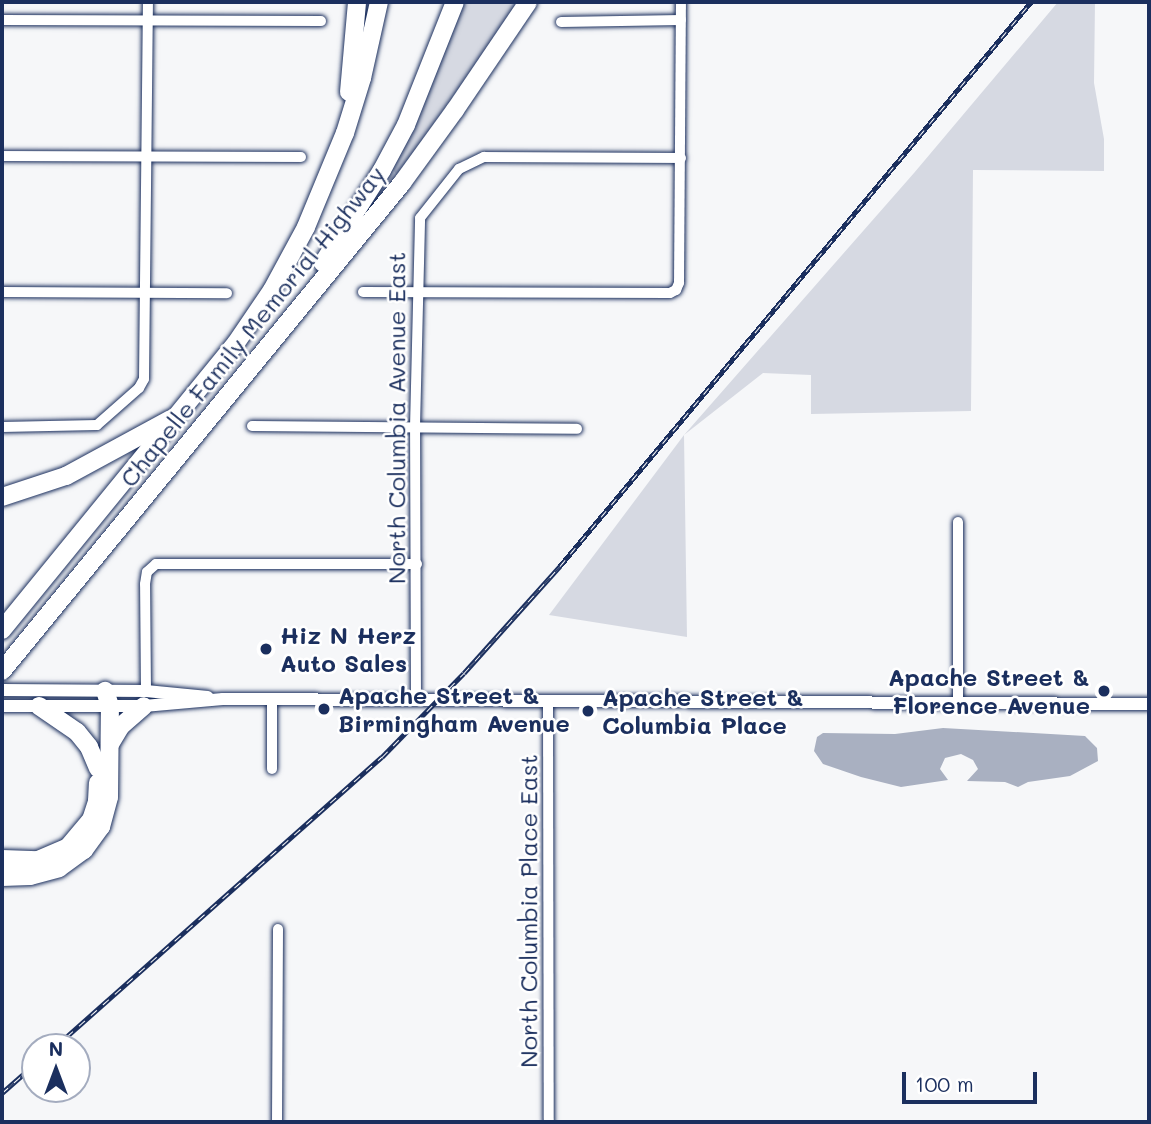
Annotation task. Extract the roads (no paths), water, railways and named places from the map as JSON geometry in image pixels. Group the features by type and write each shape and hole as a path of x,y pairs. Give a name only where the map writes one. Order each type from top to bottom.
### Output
{"highway":[{"path":"345,133 357,2"},
{"name":"Chapelle Family Memorial Highway","path":"2,630 236,343 272,290 306,227 345,133 362,78 379,2"},
{"path":"279,333 392,154 455,2"},
{"name":"Chapelle Family Memorial Highway","path":"2,671 402,183 529,2"},
{"path":"2,497 66,476 177,416"},
{"path":"110,744 121,726 145,699"},
{"path":"2,877 30,876 50,871 74,859 88,845 107,814 110,744 105,701"},
{"path":"2,859 38,860 55,855 75,841 95,810 105,701"},
{"path":"39,706 77,732 89,747 98,768"}],"main road":[{"path":"2,691 105,701"},
{"path":"2,706 145,699 1149,704"}],"street":[{"path":"2,427 90,426 103,421 139,388 144,379 148,2"},
{"path":"363,292 670,293 676,290 679,283 681,2"},
{"path":"2,20 321,21"},
{"path":"561,22 681,20"},
{"path":"2,156 301,157"},
{"name":"North Columbia Avenue East","path":"416,700 415,427 420,218 458,169 474,159 681,158"},
{"path":"2,292 226,293"},
{"path":"252,426 577,429"},
{"path":"958,522 958,703"},
{"path":"145,699 145,584 151,567 172,562 416,564"},
{"path":"272,699 272,769"},
{"name":"North Columbia Place East","path":"548,700 549,1122"},
{"path":"277,1122 278,929"}],"water":[{"path":"943,728 1085,736 1097,748 1098,761 1070,776 1028,782 1018,787 1005,782 967,781 978,769 973,760 961,754 945,758 940,769 948,780 901,787 823,764 814,751 817,737 823,733 895,734"}],"railway":[{"path":"71,1033 382,757 464,673 560,566 1031,2"},
{"path":"2,1093 21,1076"}],"place":[{"name":"Hiz N Herz Auto Sales","path":"266,649"},
{"name":"Apache Street & Florence Avenue","path":"1104,691"},
{"name":"Apache Street & Birmingham Avenue","path":"324,709"},
{"name":"Apache Street & Columbia Place","path":"588,711"}]}
